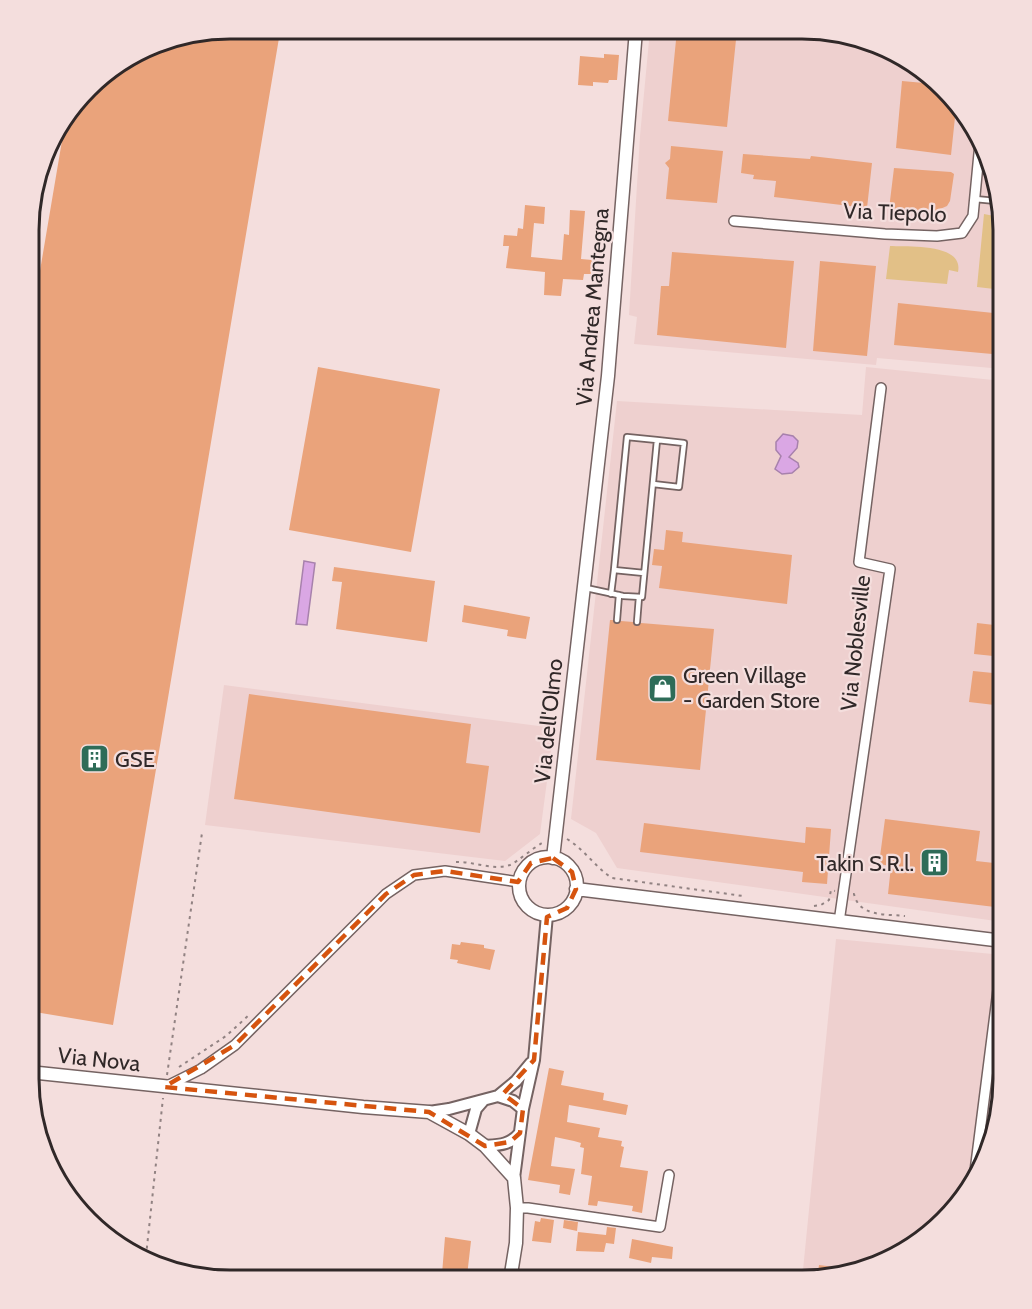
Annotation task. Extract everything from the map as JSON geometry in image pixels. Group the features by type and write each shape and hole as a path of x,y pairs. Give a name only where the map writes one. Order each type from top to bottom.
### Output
{"main road":[{"name":"Via Andrea Mantegna","path":"584,588 608,376 635,39"},
{"name":"Via dell'Olmo","path":"553,858 584,588"},
{"path":"542,858 553,858 564,863 572,872 576,889 572,902 567,908 547,915 536,912 526,905 520,894 519,882 523,871 531,863 542,858"},
{"path":"576,889 993,940"},
{"name":"Via Nova","path":"39,1073 166,1081 429,1112"},
{"path":"429,1112 469,1134 485,1146 514,1178 517,1208 516,1243 512,1270"}],"street":[{"name":"Via Tiepolo","path":"734,220 885,234 937,236 962,233 972,216 979,159"},
{"name":"Via Noblesville","path":"839,922 890,569 859,562 880,388"},
{"path":"166,1081 201,1069 235,1045 386,894 414,875 445,871 519,882"},
{"path":"514,1178 523,1109 534,1060 547,915"},
{"path":"977,1154 993,1030"},
{"path":"429,1112 498,1096 516,1081 534,1060"},
{"path":"498,1096 513,1101 523,1109"},
{"path":"469,1134 476,1109 486,1099"},
{"path":"485,1146 503,1145 520,1133"},
{"path":"517,1208 660,1227 669,1175"}],"lane":[{"path":"975,199 990,200"},
{"path":"611,594 627,437 684,443 679,487 653,484"},
{"path":"637,622 639,597 642,597 657,440"},
{"path":"614,570 644,573"},
{"path":"584,588 639,597"},
{"path":"617,620 619,595"}],"path":[{"path":"147,1250 166,1081 202,832"},
{"path":"566,835 567,840 578,844 603,872 612,878 752,898"},
{"path":"811,906 821,905 828,900 831,890"},
{"path":"854,894 856,903 865,911 911,917"}],"highlighted area":[{"path":"553,858 572,872 576,889 567,908 547,917 534,1060 503,1094 523,1109 520,1133 510,1142 485,1146 429,1112 164,1087 235,1045 386,894 414,875 445,871 518,882 531,863"}],"shaded area":[{"path":"649,39 827,41 875,54 908,71 928,86 954,114 967,134 986,180 993,230 993,368 877,358 876,365 634,344 637,317 629,315 640,136"},
{"path":"984,214 992,216 993,289 977,287"},
{"path":"890,246 933,248 944,251 958,263 958,272 949,270 947,284 886,279"},
{"path":"866,367 993,380 993,921 617,868 596,833 571,819 617,401 862,415"},
{"path":"783,434 793,436 798,441 797,448 789,457 798,463 799,467 792,473 782,474 775,469 781,456 776,450 776,442"},
{"path":"304,561 315,563 307,625 296,624"},
{"path":"224,685 554,728 540,834 505,861 205,825"},
{"path":"836,939 993,954 993,1092 986,1129 967,1175 954,1195 937,1214 918,1231 898,1244 864,1260 815,1270 803,1270"}],"building":[{"name":"GSE","path":"279,39 113,1025 39,1013 39,277 62,140 86,104 104,86 134,65 168,49 205,41"},
{"path":"676,39 736,39 727,127 668,121"},
{"path":"604,54 619,55 617,80 609,80 608,83 593,82 593,86 578,85 580,56 604,58"},
{"path":"902,81 924,83 955,116 951,155 896,148"},
{"path":"671,146 723,151 717,203 666,199 669,168 665,163 670,159"},
{"path":"743,154 810,159 811,156 872,163 867,208 774,197 776,181 753,179 754,175 741,173"},
{"path":"894,168 954,174 950,201 947,206 931,213 889,209"},
{"path":"525,205 545,207 544,224 534,223 531,257 562,260 564,234 569,235 570,210 585,211 581,259 592,260 591,274 584,274 583,280 563,279 561,296 544,295 545,272 506,268 509,246 503,246 504,235 517,236 518,228 523,229"},
{"path":"672,252 794,261 786,348 657,335 661,286 669,286"},
{"path":"820,261 876,266 867,356 813,351"},
{"path":"898,303 993,313 993,354 894,345"},
{"path":"318,367 440,389 411,552 289,530"},
{"path":"666,530 683,532 682,542 792,555 787,604 659,588 662,566 652,565 654,549 664,550"},
{"path":"334,567 435,581 427,642 336,629 342,582 332,581"},
{"path":"464,605 530,617 526,639 507,636 508,630 462,622"},
{"path":"610,620 616,624 621,621 633,622 636,626 641,623 714,629 700,770 596,760"},
{"path":"977,623 993,625 993,656 974,654"},
{"path":"973,671 993,673 993,705 969,702"},
{"path":"249,694 471,724 466,763 489,766 480,833 234,799"},
{"name":"Takin S.R.l.","path":"885,819 980,831 976,861 993,863 993,907 888,894 891,866 879,864"},
{"path":"644,823 805,843 806,827 831,829 827,884 802,882 803,872 640,852"},
{"path":"461,942 484,945 484,948 495,950 490,970 457,963 458,960 450,959 452,944 460,945"},
{"path":"549,1068 564,1071 561,1085 604,1093 603,1100 628,1105 626,1115 569,1105 567,1122 600,1128 598,1137 622,1141 621,1146 624,1147 620,1167 648,1171 642,1213 632,1211 633,1206 598,1201 597,1206 588,1205 592,1176 581,1174 584,1148 580,1147 581,1143 555,1137 551,1166 575,1169 570,1195 559,1193 560,1185 528,1180"},
{"path":"541,1218 554,1220 551,1243 532,1241 535,1221 540,1222"},
{"path":"564,1220 578,1222 577,1231 563,1228"},
{"path":"607,1227 616,1228 614,1244 606,1243 604,1252 576,1251 578,1232 606,1235"},
{"path":"445,1237 471,1241 468,1270 442,1270"},
{"path":"632,1239 673,1247 672,1259 652,1257 651,1263 629,1258"},
{"path":"819,1265 834,1267 818,1269"}],"place":[{"name":"Green Village - Garden Store","path":"662,688"},
{"name":"GSE","path":"94,759"},
{"name":"Takin S.R.l.","path":"935,863"}]}
